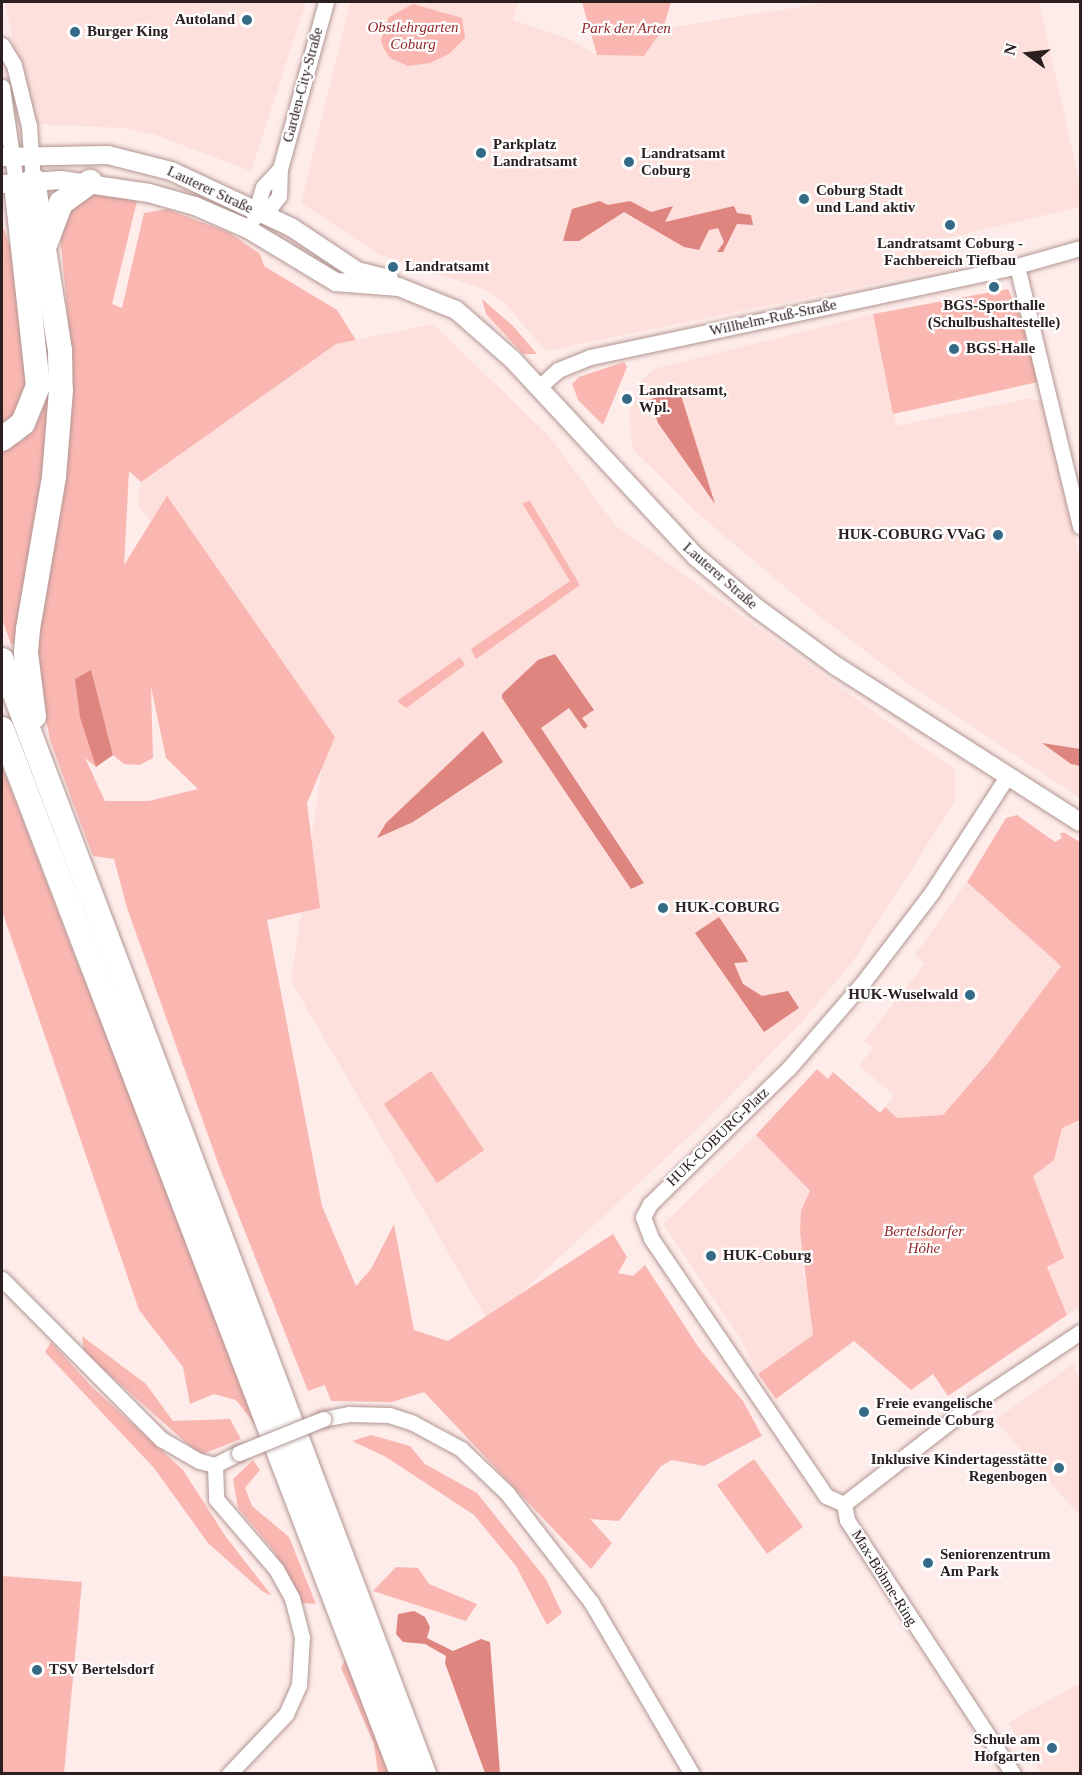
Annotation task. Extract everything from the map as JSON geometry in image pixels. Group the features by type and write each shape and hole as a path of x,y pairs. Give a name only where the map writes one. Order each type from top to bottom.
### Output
{"highway":[{"path":"17,182 60,351 61,390 54,477 32,595 26,653 42,762"},
{"path":"2,439 23,423 38,386 33,317 33,252 62,203 90,182"},
{"path":"2,211 33,252"},
{"path":"2,660 424,1773"},
{"path":"2,729 402,1773"},
{"path":"2,745 17,773"}],"street":[{"name":"Garden-City-Straße","path":"248,228 258,212 263,187 280,168 326,2"},
{"path":"2,45 14,65 29,126 32,155 17,182"},
{"path":"2,87 7,156 17,182"},
{"name":"Lauterer Straße","path":"7,156 108,155 138,161 204,184 291,227 357,271 387,277 399,287"},
{"name":"Lauterer Straße","path":"17,182 90,182 195,206 248,228 336,282 399,287 456,310 538,388 668,529 758,609 836,666 1080,822"},
{"name":"Willhelm-Ruß-Straße","path":"538,388 558,370 590,357 1017,266 1080,248"},
{"path":"1017,266 1080,526"},
{"name":"HUK-COBURG-Platz","path":"844,1503 826,1496 768,1414 651,1238 643,1222 644,1212 789,1068 840,1010 932,892 1008,775"},
{"path":"2,1279 161,1438 187,1456 215,1464 323,1419 349,1414 389,1415 413,1423 461,1449 526,1514 591,1602 692,1773"},
{"path":"844,1503 975,1402 1080,1332"},
{"path":"215,1464 216,1499 276,1569 292,1598 302,1637 299,1684 286,1714 230,1773"},
{"name":"Max-Böhme-Ring","path":"844,1503 848,1520 1013,1773"}],"shaded area":[{"path":"5,2 306,2 251,171 153,134 124,128 35,124 20,78"},
{"path":"350,2 518,2 513,20 569,39 597,55 644,56 663,29 829,2 1039,2 1080,185 1080,207 938,240 946,269 546,351 503,301 481,288 380,255 301,203"},
{"path":"600,201 608,205 630,201 651,212 673,206 665,222 734,206 737,213 751,215 753,225 737,224 723,252 717,252 724,242 718,228 709,230 699,250 684,247 624,212 579,241 563,241 572,209"},
{"path":"873,314 896,426 1031,398 1045,403 1080,558 1080,798 905,681 818,615 701,516 633,450 629,415 640,382 654,369"},
{"path":"433,324 549,436 615,525 955,770 955,801 853,961 800,1024 699,1127 489,1323 291,981 325,746 137,504 141,482 336,344"},
{"path":"679,389 715,504 658,423 651,402 646,401"},
{"path":"555,654 594,710 582,718 588,726 584,729 569,708 541,728 644,883 631,889 502,698 502,694 538,660"},
{"path":"91,670 113,755 96,767 80,717 75,679"},
{"path":"483,731 503,762 413,822 377,838 386,823"},
{"path":"1042,743 1080,749 1080,766 1071,764"},
{"name":"HUK-Wuselwald","path":"967,882 1061,965 1018,1025 943,1115 897,1118 885,1107 894,1095 859,1066 873,1048 864,1041 925,964 915,955"},
{"path":"719,917 748,962 734,963 743,984 762,996 788,991 799,1008 764,1032 695,933"},
{"path":"1080,1120 1080,1307 1067,1315 1047,1267 1064,1258 1033,1176 1054,1160 1062,1128"},
{"path":"756,1135 810,1191 801,1211 803,1273 812,1307 813,1335 758,1374 742,1341 663,1224"},
{"name":"Inklusive Kindertagesstätte Regenbogen","path":"1073,1364 1080,1381 1080,1516 995,1420"},
{"path":"414,1611 425,1617 430,1627 427,1638 453,1651 481,1639 490,1642 500,1773 485,1773 445,1663 446,1656 425,1644 403,1642 396,1634 398,1614"},
{"name":"Schule am Hofgarten","path":"1080,1683 1080,1773 1041,1773 1008,1723"}],"green space":[{"name":"Park der Arten","path":"582,2 671,2 663,29 644,56 597,55"},
{"name":"Obstlehrgarten Coburg","path":"413,4 462,18 465,38 449,54 430,63 408,66 390,58 381,40 389,17"},
{"path":"100,193 137,201 112,304 122,308 144,213 167,209 230,233 260,254 264,266 337,310 356,340 336,344 141,482 129,471 124,565 167,496 335,737 307,803 320,908 267,920 322,1206 356,1286 371,1269 394,1224 414,1330 448,1341 613,1234 627,1257 618,1273 633,1276 645,1265 699,1348 743,1401 762,1436 704,1466 672,1460 661,1466 619,1521 590,1519 612,1543 591,1569 424,1392 392,1402 331,1401 325,1385 308,1391 219,1166 127,908 114,859 93,856 70,795 50,740 39,685 38,634 73,367 59,226 81,195","holes":["151,687 166,758 198,789 149,801 105,801 85,758 96,767 106,727 113,755 124,764 140,765 153,758"]},
{"path":"2,225 10,245 27,365 25,393 15,415 2,426"},
{"name":"BGS-Halle","path":"1008,289 1020,315 1038,382 893,414 873,314"},
{"path":"482,299 513,326 537,354 523,354 486,314"},
{"path":"624,362 627,367 603,425 578,400 572,384 579,377"},
{"path":"48,396 49,427 42,486 17,646 11,644 2,619 2,452 23,440 38,420"},
{"path":"530,501 580,585 476,659 471,649 570,581 522,503"},
{"path":"460,657 465,665 406,708 397,701"},
{"path":"2,766 79,967 113,1045 259,1430 236,1400 214,1394 190,1404 183,1367 139,1310 2,911"},
{"name":"Bertelsdorfer Höhe","path":"1017,815 1055,842 1062,838 1060,833 1065,833 1080,842 1080,1120 1062,1128 1054,1160 1033,1176 1064,1258 1047,1267 1067,1315 948,1396 933,1374 911,1390 854,1341 776,1399 758,1374 813,1335 800,1232 801,1211 810,1191 756,1135 817,1069 828,1079 833,1072 880,1113 885,1107 897,1118 943,1115 991,1059 1061,966 967,882 1006,818"},
{"path":"431,1071 484,1150 437,1183 384,1104"},
{"path":"82,1336 146,1384 173,1421 230,1419 241,1439 200,1455 84,1352"},
{"path":"51,1342 92,1387 183,1470 226,1537 272,1596 262,1591 208,1543 154,1468 45,1352"},
{"path":"371,1435 410,1446 425,1464 477,1493 546,1579 562,1613 547,1625 516,1566 474,1515 386,1457 352,1441"},
{"path":"754,1459 803,1527 767,1554 717,1485"},
{"path":"253,1460 260,1470 245,1488 252,1506 289,1537 316,1604 300,1603 274,1551 238,1508 233,1479"},
{"path":"396,1567 418,1568 429,1584 477,1604 466,1621 373,1591"},
{"name":"TSV Bertelsdorf","path":"2,1576 82,1582 64,1773 2,1773"},
{"path":"346,1658 391,1773 378,1773 374,1744 341,1668"}],"place":[{"name":"Autoland","path":"247,20"},
{"name":"Burger King","path":"75,32"},
{"name":"Parkplatz Landratsamt","path":"481,153"},
{"name":"Landratsamt Coburg","path":"629,162"},
{"name":"Coburg Stadt und Land aktiv","path":"804,199"},
{"name":"Landratsamt Coburg - Fachbereich Tiefbau","path":"950,225"},
{"name":"Landratsamt","path":"393,267"},
{"name":"BGS-Sporthalle (Schulbushaltestelle)","path":"994,287"},
{"name":"BGS-Halle","path":"954,349"},
{"name":"Landratsamt, Wpl.","path":"627,399"},
{"name":"HUK-COBURG VVaG","path":"998,535"},
{"name":"HUK-COBURG","path":"663,908"},
{"name":"HUK-Wuselwald","path":"970,995"},
{"name":"HUK-Coburg","path":"711,1256"},
{"name":"Freie evangelische Gemeinde Coburg","path":"864,1412"},
{"name":"Inklusive Kindertagesstätte Regenbogen","path":"1059,1468"},
{"name":"Seniorenzentrum Am Park","path":"928,1563"},
{"name":"TSV Bertelsdorf","path":"37,1670"},
{"name":"Schule am Hofgarten","path":"1052,1748"}]}
